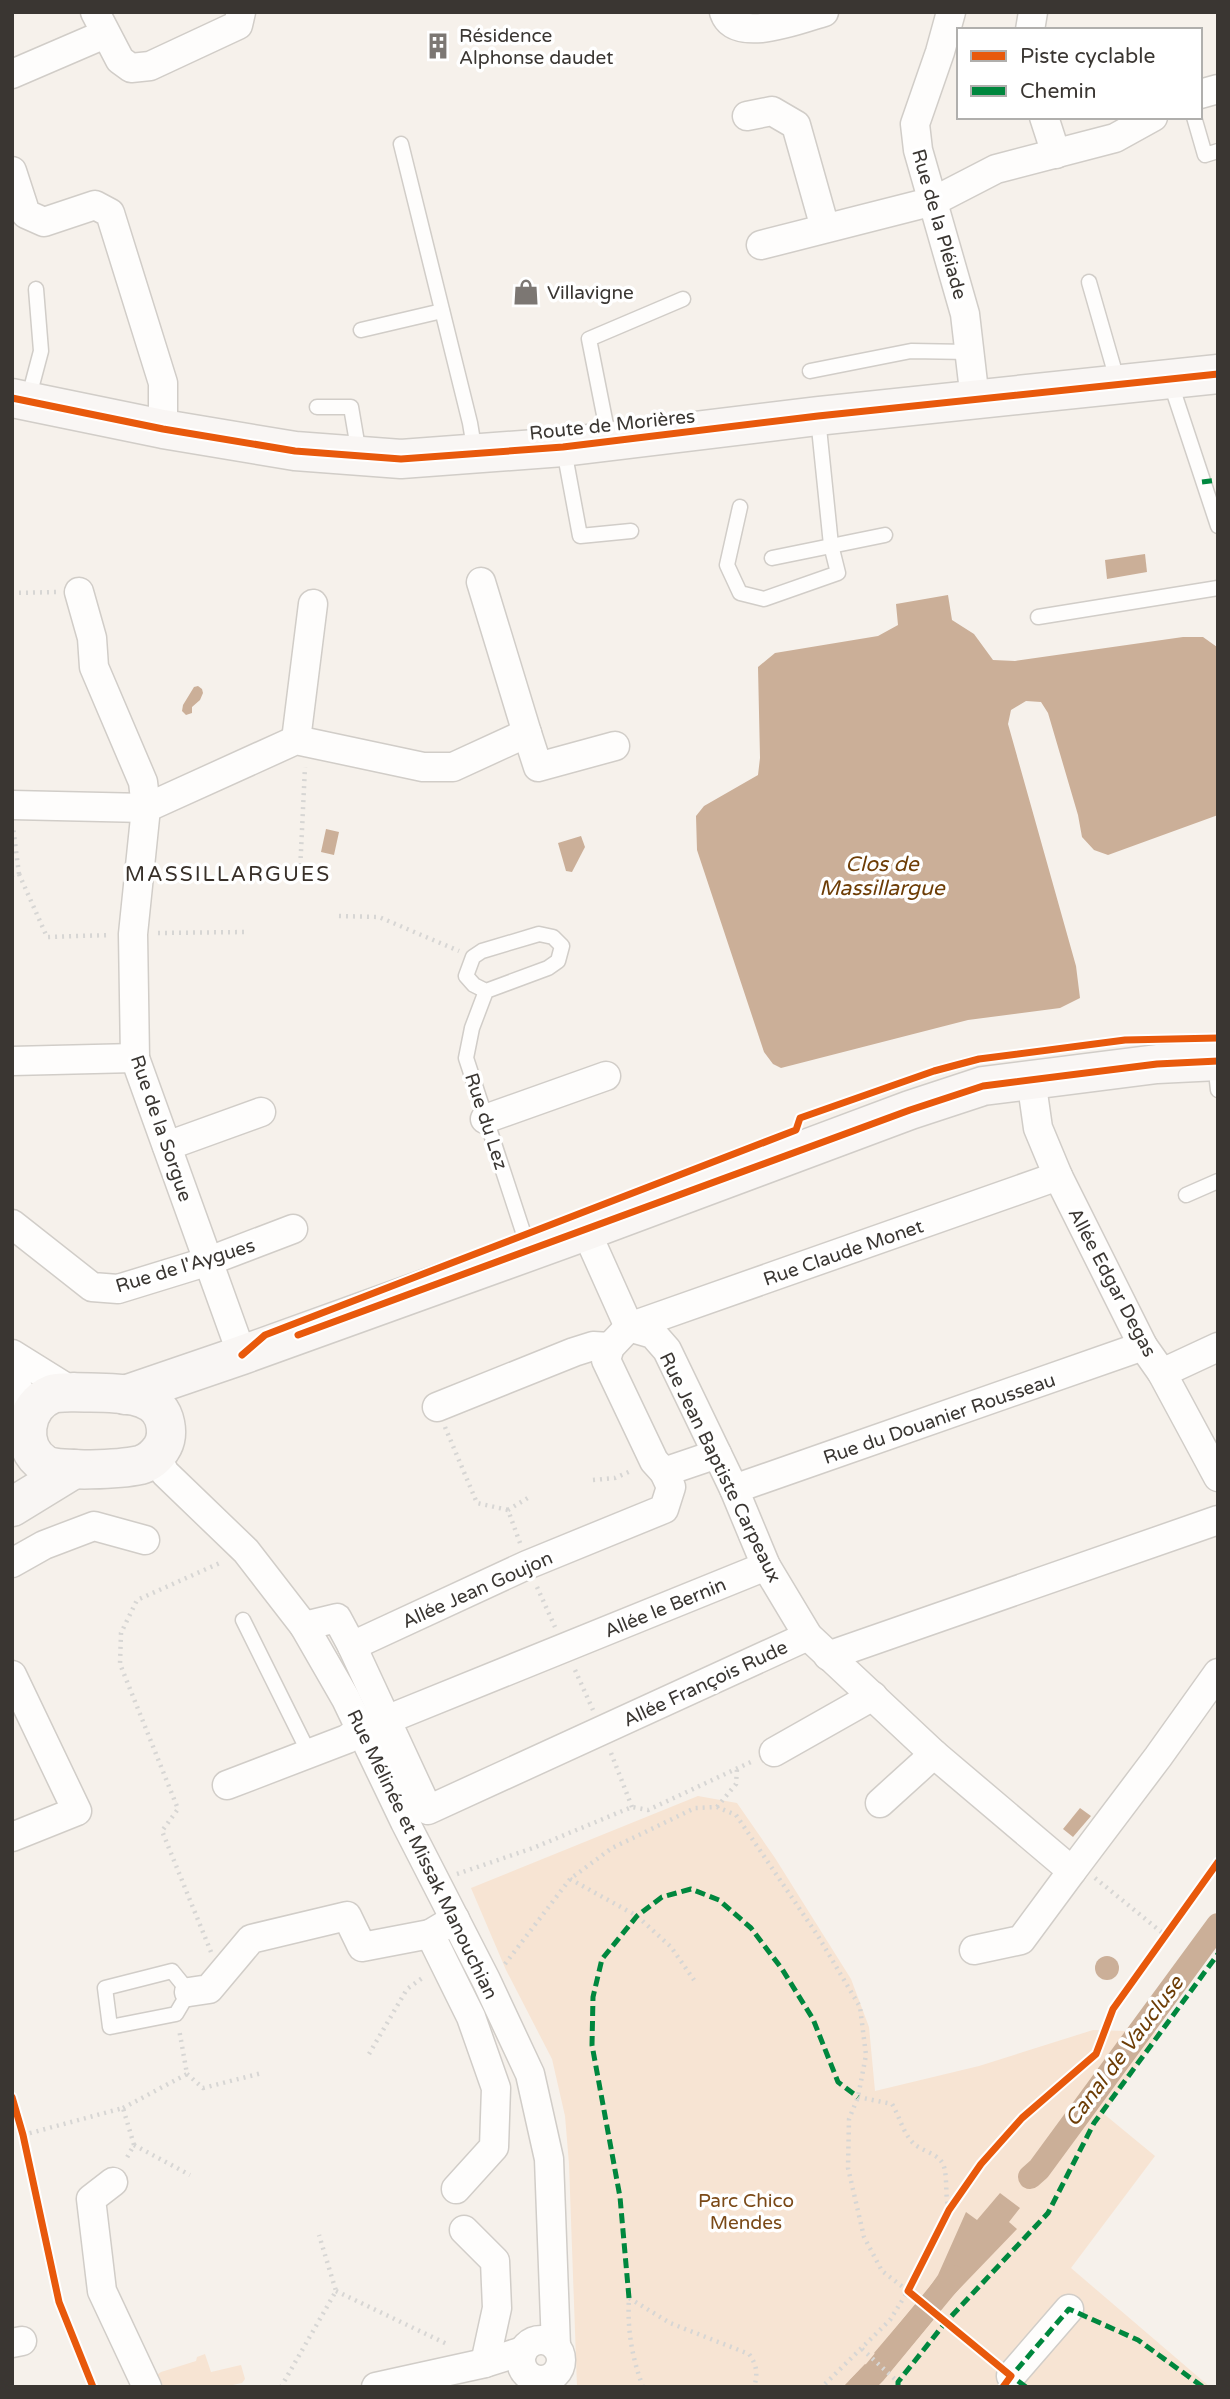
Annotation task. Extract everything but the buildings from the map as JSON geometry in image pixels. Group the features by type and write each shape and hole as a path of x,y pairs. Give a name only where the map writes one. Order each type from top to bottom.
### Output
{"street":[{"path":"12,74 100,23 120,60 131,68 150,66 237,25 241,12"},
{"path":"724,12 734,27 760,28 772,28 824,12"},
{"name":"Rue de la Pléiade","path":"951,12 915,124 918,150 965,314 975,400"},
{"path":"747,116 772,111 796,125 825,228"},
{"path":"1045,119 1056,154"},
{"path":"761,245 934,201 996,170 1115,138 1149,119"},
{"path":"12,171 26,214 44,222 95,205 110,213 163,383 163,429"},
{"name":"Route de Morières","path":"20,400 163,429 295,450 401,459 563,447 818,416 1218,374"},
{"path":"481,582 538,767 615,746"},
{"name":"Rue de la Sorgue","path":"79,592 92,638 94,667 143,782 146,808 133,934 135,1058 209,1261 227,1360"},
{"path":"301,741 313,604"},
{"path":"12,805 146,808 301,741 423,767 453,767 527,733"},
{"path":"12,1060 135,1058"},
{"path":"125,1395 586,1231 910,1110 983,1086 1157,1065 1217,1071"},
{"path":"485,1119 606,1076"},
{"name":"Allée Edgar Degas","path":"1031,1079 1038,1129 1058,1176 1143,1346 1162,1373 1218,1477"},
{"path":"167,1146 261,1112"},
{"name":"Rue Claude Monet","path":"629,1327 1058,1176"},
{"name":"Rue de l'Aygues","path":"12,1224 92,1287 118,1289 209,1261 293,1230"},
{"path":"586,1231 629,1327 610,1347 606,1360 659,1466 717,1454"},
{"name":"Rue Jean Baptiste Carpeaux","path":"629,1327 653,1334 667,1350 734,1489 766,1566 808,1636 934,1754 1075,1867"},
{"path":"437,1407 574,1352 593,1346 610,1347"},
{"name":"Rue du Douanier Rousseau","path":"734,1489 1143,1346"},
{"path":"1162,1373 1218,1347"},
{"path":"12,1354 73,1392"},
{"path":"12,1377 19,1390 34,1454 45,1464 59,1469 74,1469 142,1464 161,1441 172,1412 193,1381 227,1360"},
{"path":"12,1480 32,1410 40,1401 53,1394 73,1392 144,1396 162,1413 161,1441"},
{"name":"Rue Mélinée et Missak Manouchian","path":"161,1441 165,1473 246,1551 304,1626 346,1699 373,1725 437,1884 530,2074 549,2159 554,2311 543,2367"},
{"name":"Allée Jean Goujon","path":"352,1646 527,1565 664,1509 671,1487 659,1466"},
{"path":"12,1507 74,1469"},
{"path":"828,1656 1218,1520"},
{"path":"12,1563 44,1545 94,1526 145,1540"},
{"name":"Allée le Bernin","path":"227,1785 347,1739 373,1725 766,1566"},
{"path":"304,1626 337,1618 352,1646 373,1725"},
{"name":"Allée François Rude","path":"373,1725 428,1810 808,1636"},
{"path":"974,1950 1021,1940 1158,1758 1218,1673"},
{"path":"12,1675 77,1811 12,1837"},
{"path":"774,1752 873,1696"},
{"path":"880,1803 934,1754"},
{"path":"183,2003 209,1989 251,1939 347,1916 362,1947 430,1934 455,1919"},
{"path":"430,1934 471,2017 496,2088 494,2147 456,2189"},
{"path":"113,2182 91,2199 102,2291 147,2387"},
{"path":"464,2230 495,2261 497,2308 485,2363"},
{"path":"1011,2376 1069,2309"},
{"path":"376,2387 448,2379 485,2363 543,2367"}],"lane":[{"path":"1195,119 1205,155 1218,151"},
{"path":"401,144 470,423 475,454"},
{"path":"1089,282 1118,385"},
{"path":"20,400 41,351 36,289"},
{"path":"609,440 589,340 683,299"},
{"path":"360,330 442,311"},
{"path":"810,371 911,351 969,352"},
{"path":"1169,380 1218,526"},
{"path":"317,407 351,407 359,455"},
{"path":"740,507 727,565 740,593 764,599 838,573 831,545 818,416"},
{"path":"563,447 580,536 631,531"},
{"path":"772,558 885,535"},
{"path":"1038,617 1218,588"},
{"path":"539,934 553,937 562,946 558,961 548,968 486,991 474,985 466,976 473,957 482,951 539,934"},
{"name":"Rue du Lez","path":"486,991 472,1028 466,1058 530,1251"},
{"path":"1186,1195 1218,1181"},
{"path":"243,1620 309,1753"},
{"path":"172,1971 183,2003 110,2027 105,1988 172,1971"}],"path":[{"path":"12,593 79,592"},
{"path":"300,872 301,741"},
{"path":"12,817 19,874 12,875"},
{"path":"339,916 379,918 473,957"},
{"path":"437,1407 477,1503 508,1510 531,1496"},
{"path":"593,1480 615,1478 659,1466"},
{"path":"508,1510 527,1565 603,1731 632,1807"},
{"path":"220,1975 162,1831 178,1809 120,1664 121,1633 137,1600 246,1551"},
{"path":"437,1884 451,1876 533,1848 632,1807 648,1810 774,1752"},
{"path":"717,1807 736,1784 737,1769"},
{"path":"501,1970 570,1879 612,1848 695,1808 717,1807 736,1815 818,1936 860,2007 866,2055 858,2096 849,2119 848,2168 852,2193 864,2237 882,2271 908,2291 890,2320 822,2387"},
{"path":"1075,1867 1165,1935"},
{"path":"570,1879 637,1916 671,1947 694,1980"},
{"path":"369,2054 407,1989 444,1963"},
{"path":"183,2003 187,2074 203,2088 262,2073"},
{"path":"23,2135 123,2108 187,2074"},
{"path":"858,2096 892,2104 902,2129 914,2143 941,2160 949,2210"},
{"path":"113,2182 134,2146 123,2108"},
{"path":"134,2146 190,2175"},
{"path":"281,2387 336,2291 319,2235"},
{"path":"336,2291 485,2363"},
{"path":"643,2387 634,2364 628,2318 629,2298 670,2323 749,2354 757,2375 754,2387"},
{"path":"862,2349 898,2382"}],"green space":[{"name":"Parc Chico Mendes","path":"698,1796 737,1803 851,1979 869,2027 875,2091 979,2066 1093,2030 1160,2032 1104,2114 1155,2156 1071,2268 1210,2387 577,2387 565,2116 552,2059 506,1970 471,1888"},
{"path":"205,2354 211,2372 241,2365 245,2379 242,2383 223,2387 157,2387 154,2377 161,2372 196,2361 197,2357"}],"water":[{"path":"1145,554 1147,572 1107,579 1105,560"},
{"name":"Clos de Massillargue","path":"948,595 952,620 974,634 993,660 1015,661 1183,637 1203,637 1217,647 1218,815 1108,855 1094,850 1082,837 1048,713 1041,702 1026,701 1011,710 1008,724 1076,966 1080,998 1060,1008 968,1020 781,1068 773,1064 764,1052 697,850 696,816 704,806 758,775 758,667 775,653 878,636 898,625 896,604"},
{"path":"198,686 203,693 192,707 192,713 186,715 182,711 183,705 194,687"},
{"path":"326,829 339,832 334,855 321,852"},
{"path":"581,836 585,847 572,872 566,871 558,843"},
{"path":"1080,1808 1091,1816 1073,1837 1063,1829"},
{"path":"1107,1956 1116,1959 1119,1968 1116,1977 1107,1980 1098,1977 1095,1968 1098,1959"},
{"path":"1000,2193 1020,2208 1009,2222 1017,2229 941,2308 924,2295 938,2275 966,2212 977,2220"},
{"path":"915,2305 933,2320 893,2368 874,2353"},
{"path":"865,2364 882,2377 878,2387 843,2387"}],"waterway":[{"name":"Canal de Vaucluse","path":"1030,2177 1039,2169 1218,1925"},
{"name":"Canal de Vaucluse","path":"860,2387 953,2277"}],"marked path":[{"path":"1202,482 1218,480"},
{"path":"629,2298 620,2197 592,2045 593,1997 602,1959 637,1916 662,1897 691,1889 719,1900 751,1928 782,1969 813,2019 838,2082 858,2097"},
{"path":"898,2387 898,2382 945,2323 1048,2213 1094,2123 1218,1954"},
{"path":"1007,2381 1069,2309 1138,2340 1203,2387"},
{"path":"1006,2372 1026,2387"}],"cycle path":[{"path":"12,398 163,429 295,451 401,459 563,447 818,416 1218,374"},
{"path":"242,1355 265,1335 796,1130 800,1118 934,1071 979,1059 1125,1040 1218,1038"},
{"path":"298,1335 910,1110 983,1086 1157,1064 1218,1061"},
{"path":"1003,2387 1011,2376 908,2291 949,2210 981,2164 1022,2118 1096,2054 1113,2009 1218,1862"},
{"path":"12,2097 23,2135 59,2302 93,2387"}],"place":[{"name":"Résidence Alphonse daudet","path":"438,46"},
{"name":"Villavigne","path":"526,292"}],"district":[{"name":"MASSILLARGUES","path":"228,874"}]}
